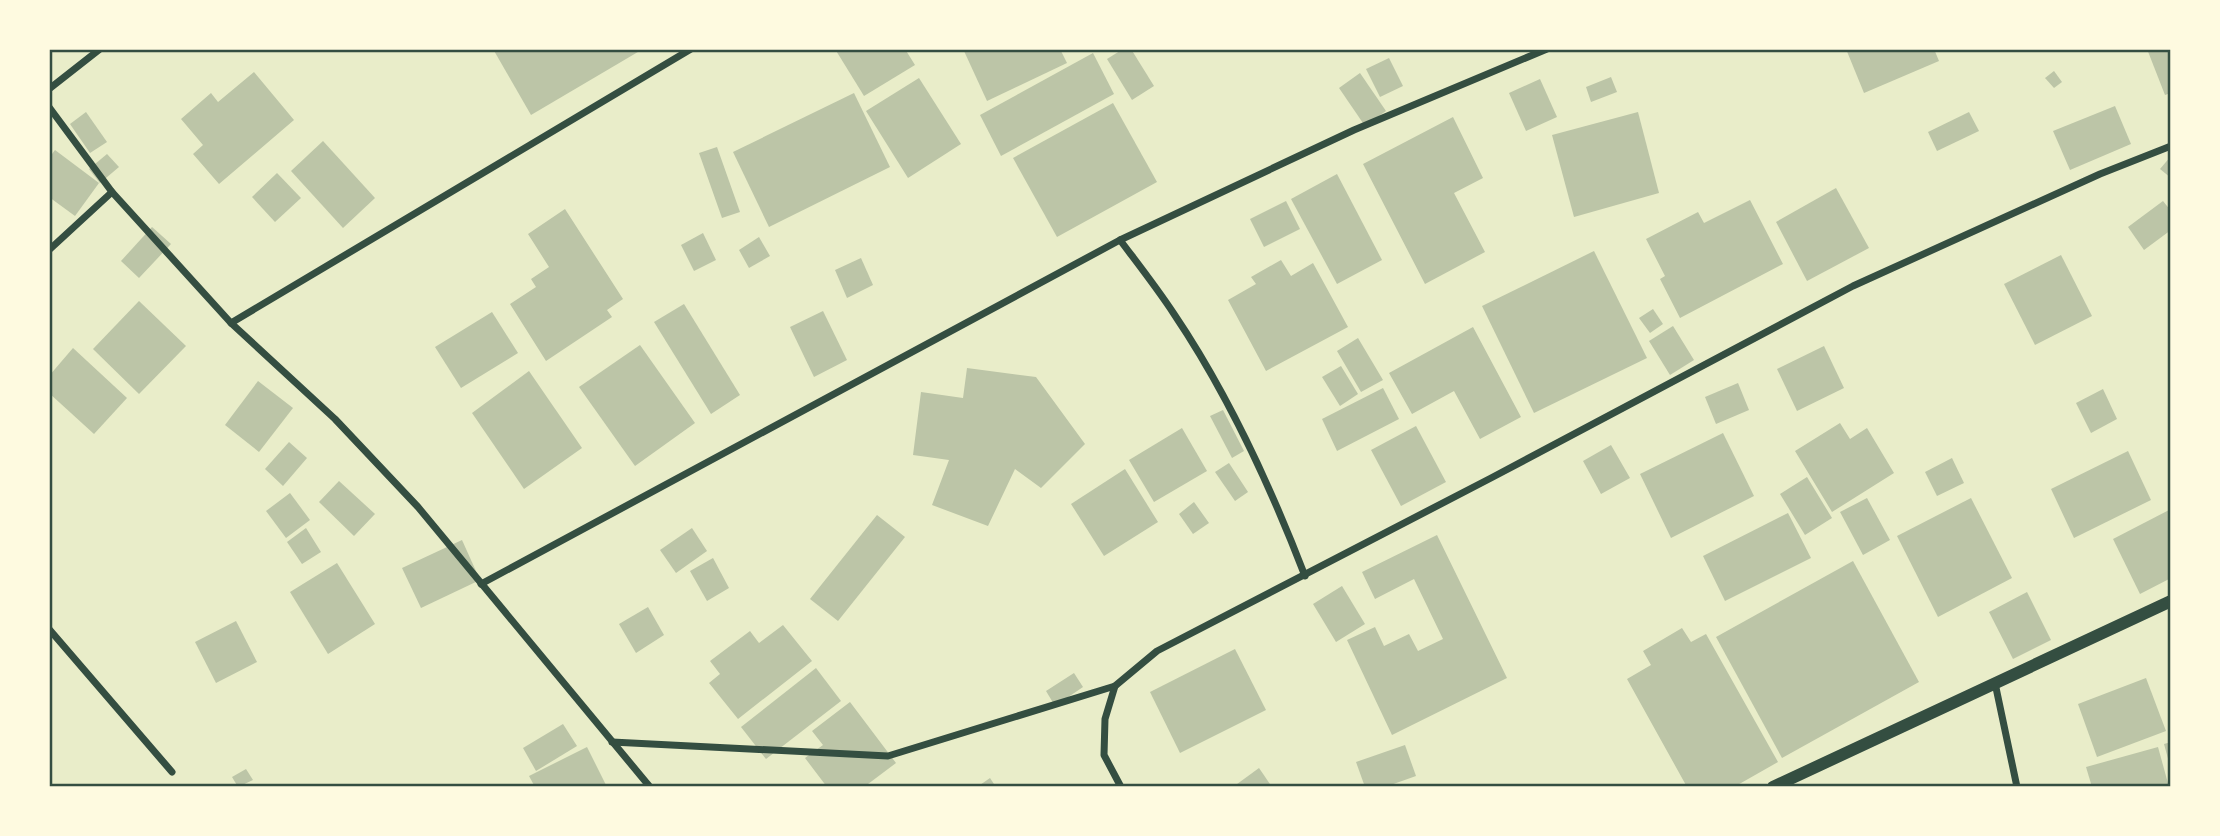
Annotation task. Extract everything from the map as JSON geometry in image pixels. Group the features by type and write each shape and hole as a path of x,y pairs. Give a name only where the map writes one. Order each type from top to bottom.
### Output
{"street":[{"path":"49,89 100,49"},
{"path":"232,323 691,49"},
{"path":"481,583 1121,240 1354,130 1547,49"},
{"path":"49,107 112,192 232,323 335,419 418,507 650,787"},
{"path":"612,742 888,756 1115,686 1157,651 1305,576 1853,286 2100,174 2171,146"},
{"path":"49,250 112,192"},
{"path":"1121,240 1174,314 1213,379 1269,487 1305,576"},
{"path":"1773,787 2171,601"},
{"path":"49,629 172,772"},
{"path":"1995,683 2017,787"},
{"path":"1115,686 1105,719 1104,755 1121,787"}],"building":[{"path":"493,49 643,49 531,115"},
{"path":"835,49 905,49 915,65 864,96"},
{"path":"1060,49 1067,63 987,101 964,51"},
{"path":"1123,49 1131,49 1154,86 1132,100 1107,59"},
{"path":"1846,49 1934,49 1939,61 1864,93"},
{"path":"2147,49 2171,49 2171,93 2165,95"},
{"path":"1093,53 1114,94 1001,156 980,115"},
{"path":"1389,58 1403,86 1380,97 1366,69"},
{"path":"2054,71 2062,82 2054,88 2045,78"},
{"path":"254,72 294,120 219,184 193,154 203,145 181,119 211,93 218,102"},
{"path":"1360,73 1386,111 1365,126 1339,88"},
{"path":"1611,77 1617,92 1591,102 1586,87"},
{"path":"919,78 961,144 908,178 866,111"},
{"path":"1540,79 1557,117 1526,131 1509,93"},
{"path":"854,93 890,167 769,227 733,152"},
{"path":"1113,103 1157,182 1057,237 1013,158"},
{"path":"2115,106 2131,144 2070,170 2053,131"},
{"path":"86,112 107,142 90,153 70,124"},
{"path":"1638,112 1659,193 1574,217 1552,135"},
{"path":"1969,112 1979,131 1937,151 1928,132"},
{"path":"1453,117 1483,178 1454,193 1485,252 1425,284 1363,164"},
{"path":"323,141 375,198 343,228 291,171"},
{"path":"717,147 740,212 722,218 699,153"},
{"path":"55,150 99,183 75,216 49,197 49,158"},
{"path":"107,154 119,167 100,183 89,169"},
{"path":"2171,156 2171,178 2160,169"},
{"path":"277,173 301,198 275,222 252,197"},
{"path":"1337,174 1382,260 1337,284 1291,199"},
{"path":"1836,188 1869,248 1807,281 1776,222"},
{"path":"1750,200 1783,264 1680,318 1660,279 1665,276 1646,239 1698,212 1704,223"},
{"path":"1286,201 1300,229 1264,247 1250,219"},
{"path":"2163,201 2171,211 2171,230 2144,250 2128,227"},
{"path":"565,209 623,299 607,310 612,317 546,361 510,304 536,287 531,279 549,267 528,234"},
{"path":"152,227 171,244 139,278 121,261"},
{"path":"703,233 716,260 694,271 681,245"},
{"path":"759,237 770,256 749,268 739,250"},
{"path":"1594,251 1647,358 1534,413 1482,306"},
{"path":"2061,255 2092,316 2035,345 2004,284"},
{"path":"861,258 873,285 847,298 835,270"},
{"path":"1281,260 1291,276 1313,263 1348,327 1266,371 1228,300 1256,284 1251,277"},
{"path":"139,301 186,346 139,394 93,349"},
{"path":"684,304 740,395 711,414 654,322"},
{"path":"1653,309 1663,324 1650,333 1639,318"},
{"path":"823,311 847,360 814,377 790,327"},
{"path":"492,312 518,353 461,388 435,347"},
{"path":"1673,326 1694,360 1670,375 1649,341"},
{"path":"1473,327 1521,417 1480,439 1454,391 1412,414 1389,373"},
{"path":"1358,338 1383,380 1361,392 1337,351"},
{"path":"640,345 695,423 635,466 579,387"},
{"path":"1824,346 1844,388 1797,411 1777,369"},
{"path":"73,348 127,398 94,434 49,393 49,376"},
{"path":"1341,366 1358,394 1340,406 1322,377"},
{"path":"967,368 1036,377 1085,444 1041,488 1015,469 988,526 932,505 949,460 913,455 921,392 963,398"},
{"path":"529,371 582,448 524,489 472,413"},
{"path":"258,381 293,408 259,452 225,425"},
{"path":"1738,383 1749,410 1716,424 1705,397"},
{"path":"1383,388 1399,419 1337,451 1322,419"},
{"path":"2103,389 2117,419 2091,433 2076,403"},
{"path":"1223,410 1244,451 1232,458 1210,416"},
{"path":"1840,423 1850,439 1867,428 1894,473 1832,512 1795,451"},
{"path":"1416,426 1446,482 1401,506 1371,450"},
{"path":"1182,428 1207,471 1154,502 1129,460"},
{"path":"1723,433 1754,496 1671,538 1640,474"},
{"path":"289,442 307,458 283,486 265,469"},
{"path":"1611,445 1630,478 1601,494 1583,461"},
{"path":"2128,451 2151,500 2074,538 2051,489"},
{"path":"1952,458 1964,483 1937,496 1925,472"},
{"path":"1229,463 1248,492 1235,501 1215,472"},
{"path":"1125,469 1158,522 1104,556 1071,504"},
{"path":"1807,477 1832,518 1805,535 1780,494"},
{"path":"339,481 375,514 354,536 319,502"},
{"path":"290,493 310,520 286,538 266,511"},
{"path":"1867,498 1890,540 1863,555 1840,512"},
{"path":"1971,498 2012,578 1938,617 1897,536"},
{"path":"1194,502 1209,523 1193,534 1179,514"},
{"path":"2171,509 2171,578 2140,594 2113,539"},
{"path":"1788,513 1811,558 1725,601 1703,556"},
{"path":"877,515 905,537 838,621 810,599"},
{"path":"306,528 321,552 302,564 287,542"},
{"path":"692,528 707,551 676,573 660,550"},
{"path":"1437,535 1507,678 1392,735 1347,640 1375,627 1384,646 1409,634 1418,651 1443,639 1414,579 1375,599 1362,572"},
{"path":"462,540 480,580 421,608 402,568"},
{"path":"713,558 729,588 707,601 690,571"},
{"path":"1853,561 1919,682 1782,758 1716,637"},
{"path":"337,563 375,624 328,654 290,592"},
{"path":"1342,586 1365,624 1336,642 1313,604"},
{"path":"2027,592 2051,640 2013,659 1989,612"},
{"path":"648,607 664,635 636,653 619,624"},
{"path":"236,621 257,662 216,683 195,642"},
{"path":"783,625 812,661 738,719 709,683 720,674 710,661 750,631 759,643"},
{"path":"1682,628 1691,642 1706,634 1778,762 1734,787 1687,787 1627,679 1651,665 1643,651"},
{"path":"1235,649 1266,710 1180,753 1150,692"},
{"path":"816,668 841,701 766,759 741,727"},
{"path":"1074,673 1083,687 1055,706 1046,691"},
{"path":"2146,678 2166,731 2097,757 2078,704"},
{"path":"850,702 896,763 864,787 827,787 805,758 823,745 812,731"},
{"path":"563,724 577,746 536,771 523,748"},
{"path":"2171,742 2171,766 2170,766 2164,744"},
{"path":"1405,745 1416,776 1385,787 1365,787 1356,762"},
{"path":"587,747 607,787 535,787 529,776"},
{"path":"2158,747 2169,787 2092,787 2086,767"},
{"path":"1259,768 1272,787 1233,787"},
{"path":"246,769 253,780 238,787 232,777"},
{"path":"990,778 996,787 977,787"}]}
